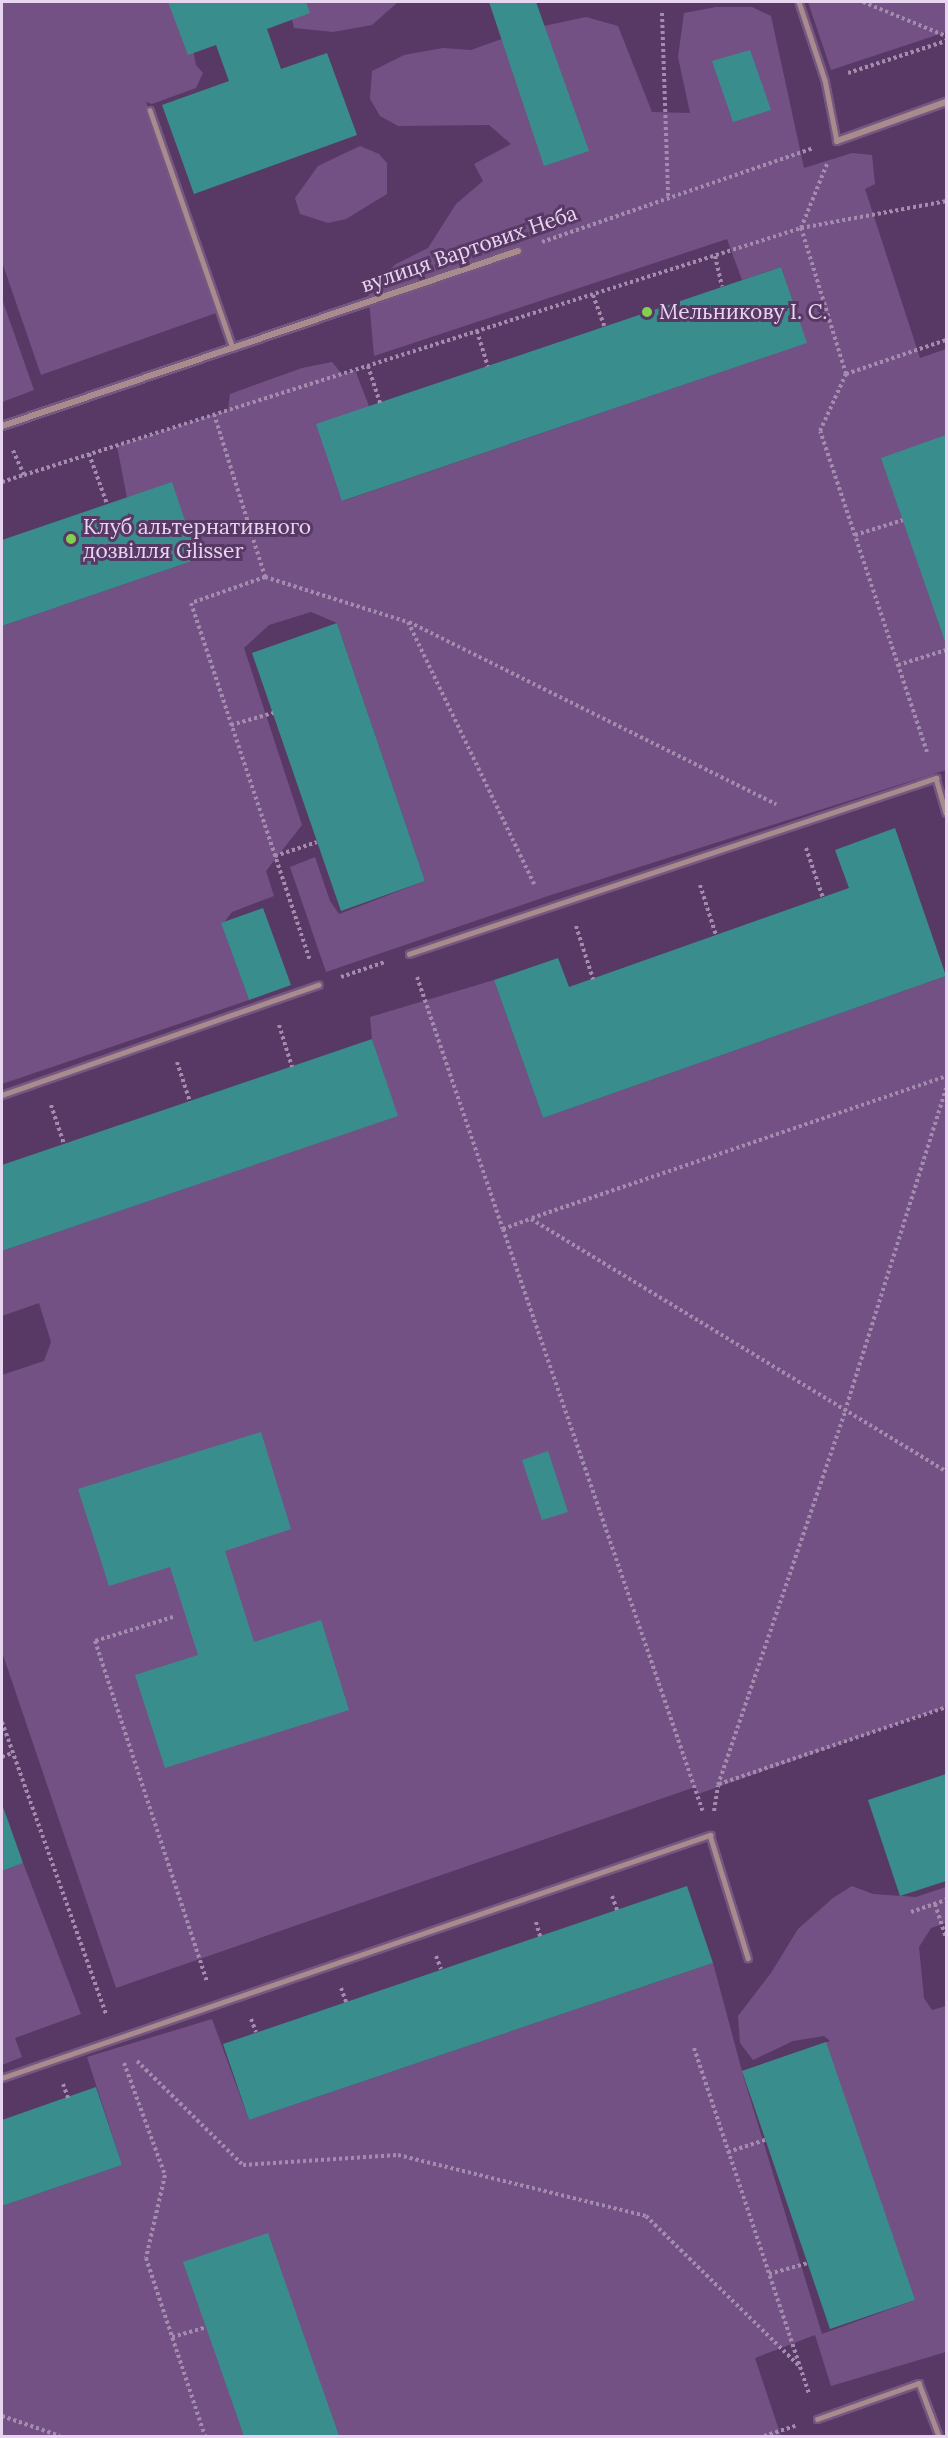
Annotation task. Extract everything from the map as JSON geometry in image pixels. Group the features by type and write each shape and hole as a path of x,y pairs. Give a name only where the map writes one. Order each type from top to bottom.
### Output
{"street":[{"path":"837,141 946,102"},
{"name":"вулиця Вартових Неба","path":"2,426 518,251"}],"lane":[{"path":"799,2 825,80 837,141"},
{"path":"150,110 233,348"},
{"path":"409,954 936,778 946,813"},
{"path":"2,1095 318,985"},
{"path":"2,2078 710,1835 748,1958"},
{"path":"817,2418 919,2383 939,2436"}],"path":[{"path":"863,2 946,38"},
{"path":"662,13 668,196"},
{"path":"825,80 946,38"},
{"path":"837,141 801,228 846,374 820,431 936,778"},
{"name":"вулиця Вартових Неба","path":"518,251 668,196 837,141"},
{"path":"2,482 801,228 946,201"},
{"path":"715,256 722,286"},
{"path":"592,295 604,326"},
{"path":"477,331 488,366"},
{"path":"846,374 946,340"},
{"path":"368,366 380,403"},
{"path":"214,414 266,577"},
{"path":"2,426 24,475"},
{"path":"89,454 107,504"},
{"path":"855,535 903,520"},
{"path":"710,1835 409,954 318,985 191,603 266,577 408,622 810,820"},
{"path":"408,622 545,908"},
{"path":"898,665 946,650"},
{"path":"231,725 273,712"},
{"path":"798,824 823,898"},
{"path":"275,856 317,842"},
{"path":"692,860 716,935"},
{"path":"568,901 593,979"},
{"path":"271,1001 292,1067"},
{"path":"169,1036 190,1102"},
{"path":"503,1229 946,1076"},
{"path":"43,1080 64,1144"},
{"path":"710,1835 718,1785 845,1411 946,1088"},
{"path":"531,1219 946,1471"},
{"path":"173,1617 95,1641 215,2004"},
{"path":"718,1785 946,1707"},
{"path":"2,1722 165,2175 146,2258 206,2436"},
{"path":"2,1757 12,1753"},
{"path":"911,1912 946,1900"},
{"path":"935,1904 946,1937"},
{"path":"115,2039 243,2165 398,2155 646,2217 800,2367"},
{"path":"694,2049 817,2418"},
{"path":"728,2152 765,2140"},
{"path":"769,2274 808,2263"},
{"path":"172,2337 206,2327"},
{"path":"2,2416 60,2436"}],"shaded area":[{"path":"2,2 184,2 196,65 203,73 196,88 152,104 146,102 219,312 41,375 2,262"},
{"path":"288,2 398,2 372,25 333,32 294,28"},
{"path":"808,2 946,2 946,32 831,70"},
{"path":"716,7 752,7 771,16 804,168 852,153 872,155 875,184 865,189 920,358 946,349 946,770 551,895 326,972 290,867 315,857 330,901 339,914 425,881 337,623 311,612 269,625 244,648 302,825 266,871 274,896 232,912 222,925 249,1000 2,1084 2,626 198,559 127,498 117,446 228,410 230,394 302,368 332,362 342,374 355,370 369,406 343,501 806,343 781,267 742,280 727,239 374,356 368,288 396,264 428,248 456,204 483,181 474,164 511,144 489,125 398,126 380,116 370,99 372,71 404,55 443,48 471,50 530,29 586,17 618,26 652,112 690,113 678,57 684,13"},
{"path":"360,146 379,154 387,163 387,194 346,219 328,223 300,214 295,198 318,166"},
{"path":"2,299 34,390 2,402"},
{"path":"946,976 946,1707 698,1794 695,1787 116,1988 2,1652 2,1375 44,1361 51,1342 39,1303 2,1316 2,1251 397,1116 372,1039 370,1017 494,980 543,1118"},
{"path":"23,1863 81,2014 15,2038 22,2057 2,2065 2,1871"},
{"path":"852,1886 873,1894 916,1897 946,1887 946,1923 931,1928 919,1947 924,1998 932,2010 946,2006 946,2352 831,2386 815,2335 755,2358 781,2436 2,2436 2,2206 122,2165 87,2057 212,2019 249,2120 713,1963 742,2071 830,2041 824,2036 793,2041 753,2060 740,2043 738,2016 771,1973 798,1929 833,1898","holes":["742,2072 915,2300 822,2334"]}],"building":[{"path":"168,2 306,2 310,13 267,29 281,69 327,53 357,135 194,194 162,105 229,81 216,45 188,55"},
{"path":"489,2 536,2 589,151 544,166"},
{"path":"750,50 771,110 733,122 712,61"},
{"path":"781,267 807,343 342,501 316,424"},
{"path":"946,435 946,644 881,458"},
{"path":"172,482 198,559 2,626 2,540"},
{"path":"337,623 425,881 341,911 252,653"},
{"path":"895,828 946,976 543,1118 494,980 558,958 569,987 849,888 835,850"},
{"path":"263,908 291,985 249,1000 221,923"},
{"path":"372,1039 398,1116 2,1251 2,1165"},
{"path":"261,1432 291,1529 225,1551 254,1642 321,1620 349,1710 165,1768 135,1675 198,1655 170,1567 109,1586 78,1489"},
{"path":"548,1451 568,1512 542,1520 522,1460"},
{"path":"946,1774 946,1881 900,1896 868,1800"},
{"path":"2,1804 23,1863 2,1871"},
{"path":"687,1886 713,1963 249,2120 223,2044"},
{"path":"826,2042 915,2300 830,2329 742,2071"},
{"path":"96,2087 122,2165 2,2206 2,2120"},
{"path":"268,2233 339,2436 244,2436 183,2262"}],"place":[{"name":"Мельникову І. С.","path":"647,312"},
{"name":"Клуб альтернативного дозвілля Glisser","path":"71,539"}]}
